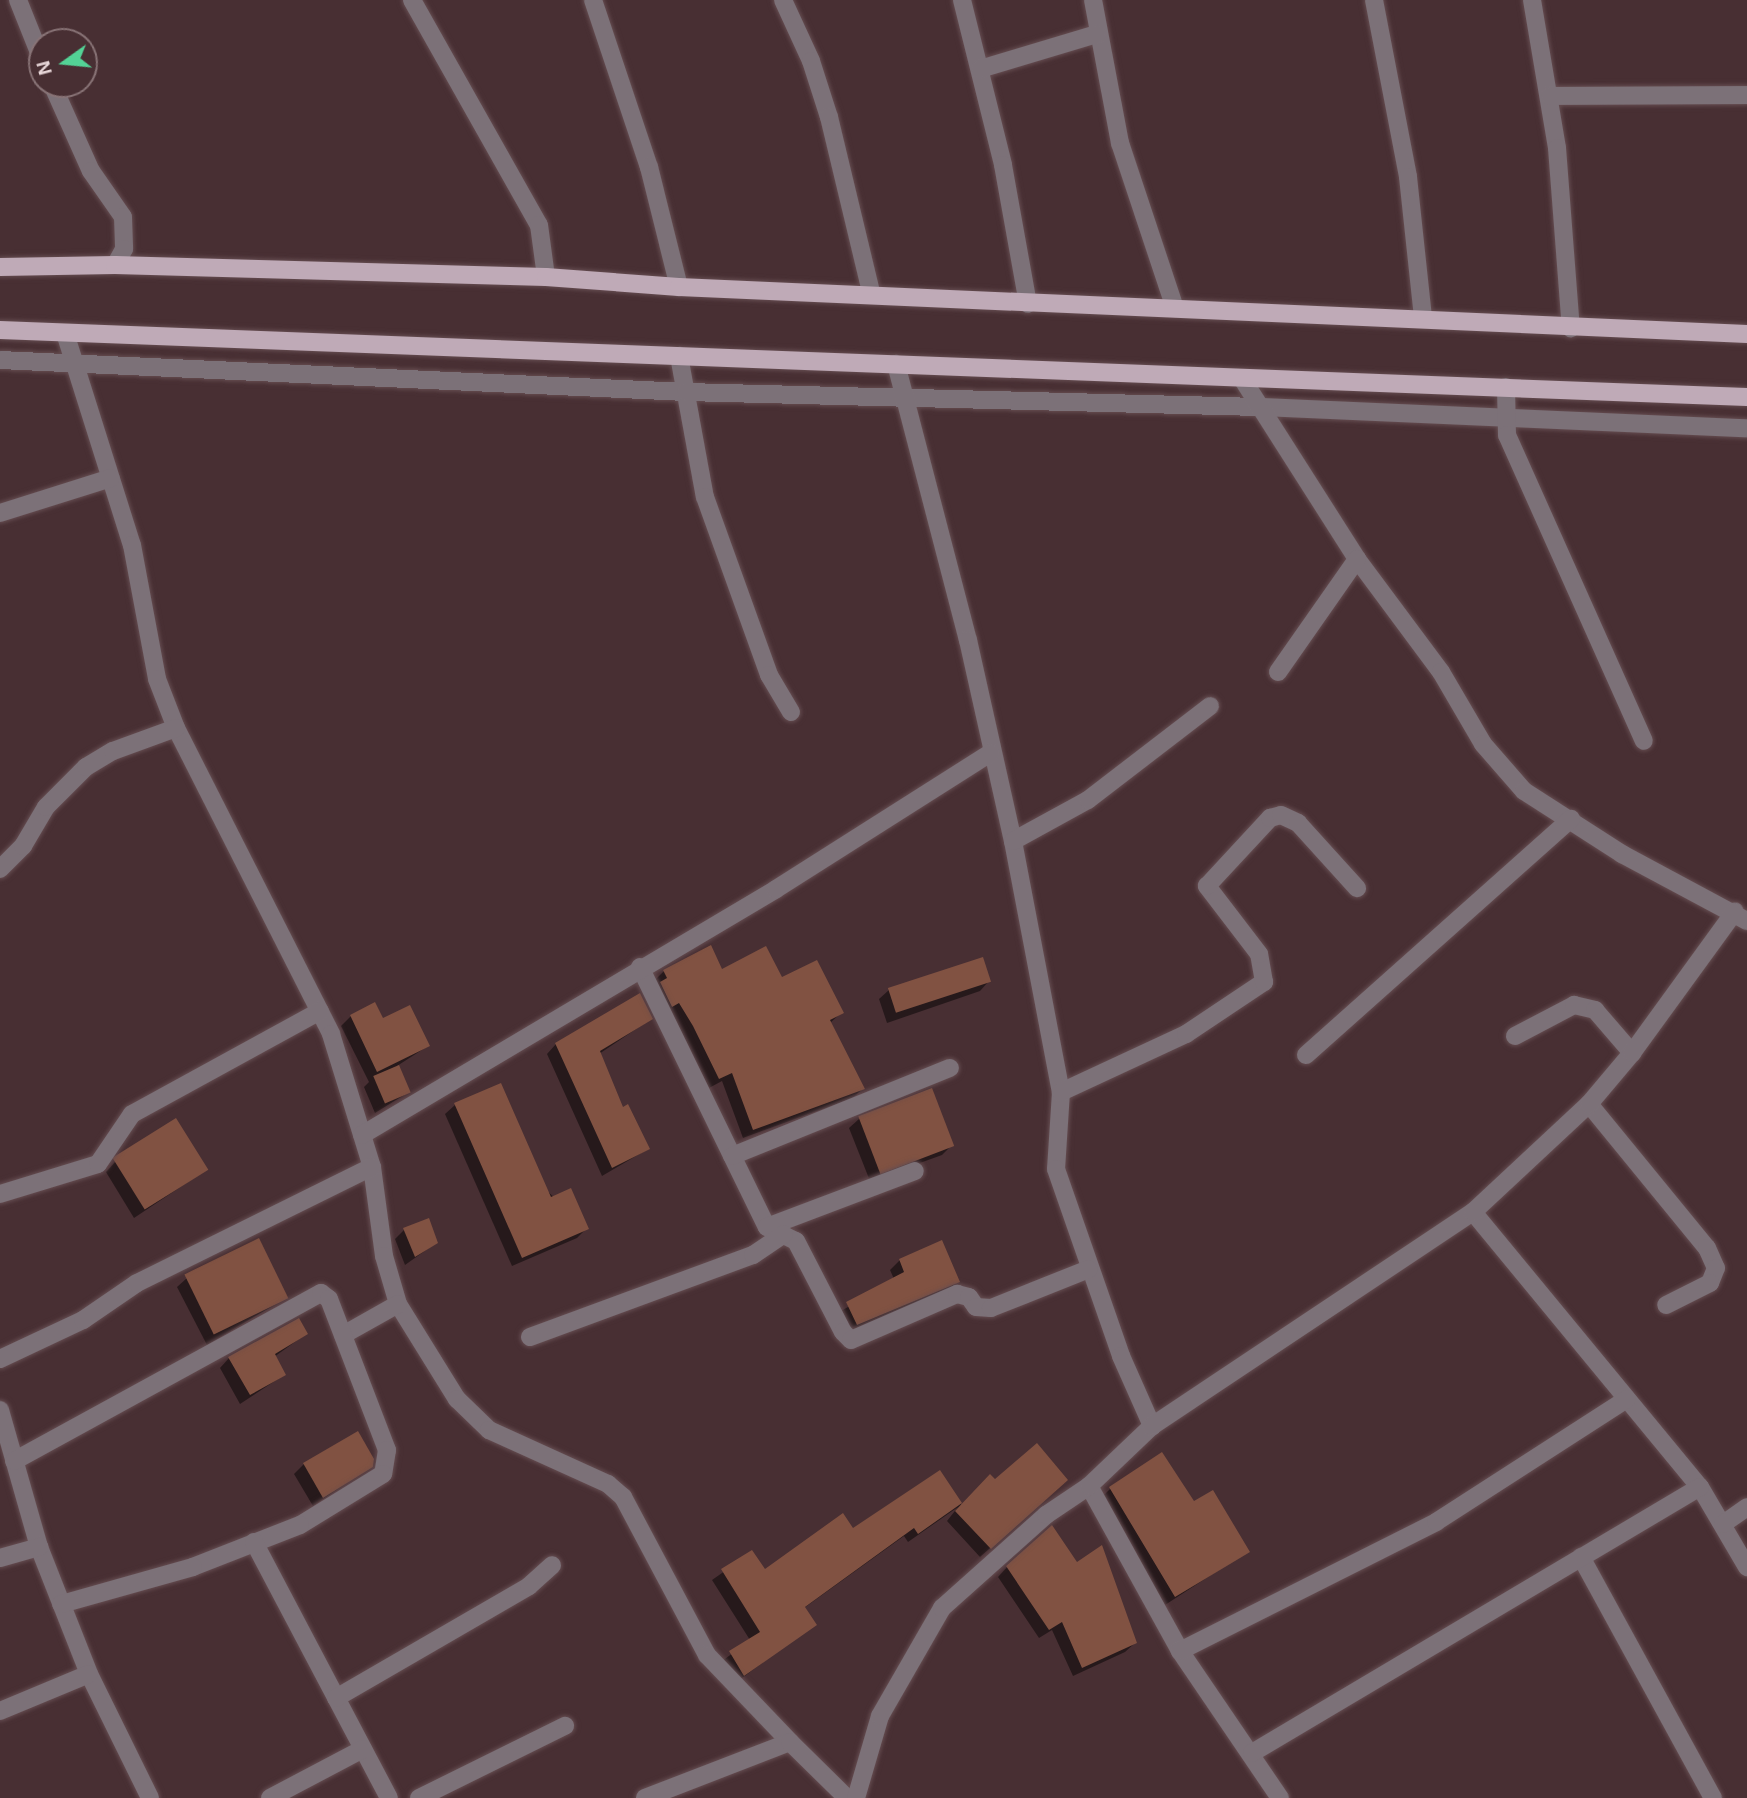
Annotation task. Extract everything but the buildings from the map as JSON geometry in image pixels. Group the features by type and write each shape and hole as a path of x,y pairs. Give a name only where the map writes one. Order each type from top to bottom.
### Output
{"main road":[{"path":"0,267 115,265 546,277 679,287 871,292 1028,304 1423,317 1571,328 1747,334"},
{"path":"0,331 1747,397"}],"street":[{"path":"18,0 29,28"},
{"path":"412,0 539,225 546,277"},
{"path":"593,0 649,167 679,287"},
{"path":"783,0 811,61 829,117 871,292"},
{"path":"962,0 1003,165 1028,304"},
{"path":"1093,0 1097,34 1120,143 1175,308"},
{"path":"1374,0 1408,177 1423,317"},
{"path":"1532,0 1550,96 1571,328"},
{"path":"980,69 1097,34"},
{"path":"1550,96 1747,95"},
{"path":"58,98 91,172 123,217 124,248 115,265"},
{"path":"65,333 132,545 157,680 176,728 320,1011 372,1167 384,1256 398,1304 457,1399 489,1430 608,1484 623,1497 706,1655 847,1798"},
{"path":"679,356 705,497 769,674 790,712"},
{"path":"0,360 75,361 686,392 1260,407 1747,428"},
{"path":"896,364 968,640 990,752 1013,841 1061,1092 1056,1169 1089,1269 1152,1426"},
{"path":"856,1798 880,1716 942,1608 1046,1515 1089,1486 1152,1426 1473,1212 1589,1104 1741,916 1622,855 1572,819 1524,791 1483,744 1441,672 1357,559 1243,380"},
{"path":"1506,387 1507,435 1530,495 1644,741"},
{"path":"0,513 111,478"},
{"path":"1278,672 1357,559"},
{"path":"1013,841 1088,800 1210,706"},
{"path":"0,869 23,846 46,807 86,767 113,751 176,728"},
{"path":"362,1135 640,967 776,889 990,752"},
{"path":"1061,1092 1186,1034 1264,982 1259,954 1207,886 1270,818 1281,815 1298,823 1357,888"},
{"path":"1306,1055 1572,819"},
{"path":"640,967 767,1227 796,1241 851,1340 957,1294 969,1297 976,1307 991,1308 1089,1269"},
{"path":"1515,1036 1574,1005 1595,1010 1632,1053"},
{"path":"0,1194 98,1164 132,1114 320,1011"},
{"path":"732,1156 950,1068"},
{"path":"1589,1104 1707,1248 1716,1268 1710,1283 1667,1305"},
{"path":"0,1359 83,1320 137,1283 372,1167"},
{"path":"767,1227 915,1171"},
{"path":"1473,1212 1700,1487 1747,1567"},
{"path":"530,1337 742,1259 784,1234"},
{"path":"14,1461 321,1293 329,1299 387,1450 383,1474 300,1525 193,1567 61,1604"},
{"path":"343,1335 398,1304"},
{"path":"1180,1651 1436,1522 1627,1399"},
{"path":"0,1410 39,1547 89,1674 143,1796"},
{"path":"1089,1486 1180,1651 1252,1753 1280,1798"},
{"path":"1252,1753 1700,1487"},
{"path":"1723,1524 1747,1507"},
{"path":"254,1542 389,1798"},
{"path":"0,1558 39,1547"},
{"path":"1581,1557 1713,1798"},
{"path":"336,1698 529,1586 552,1565"},
{"path":"0,1711 89,1674"},
{"path":"419,1798 565,1726"},
{"path":"645,1798 790,1742"},
{"path":"270,1798 363,1749"}]}
